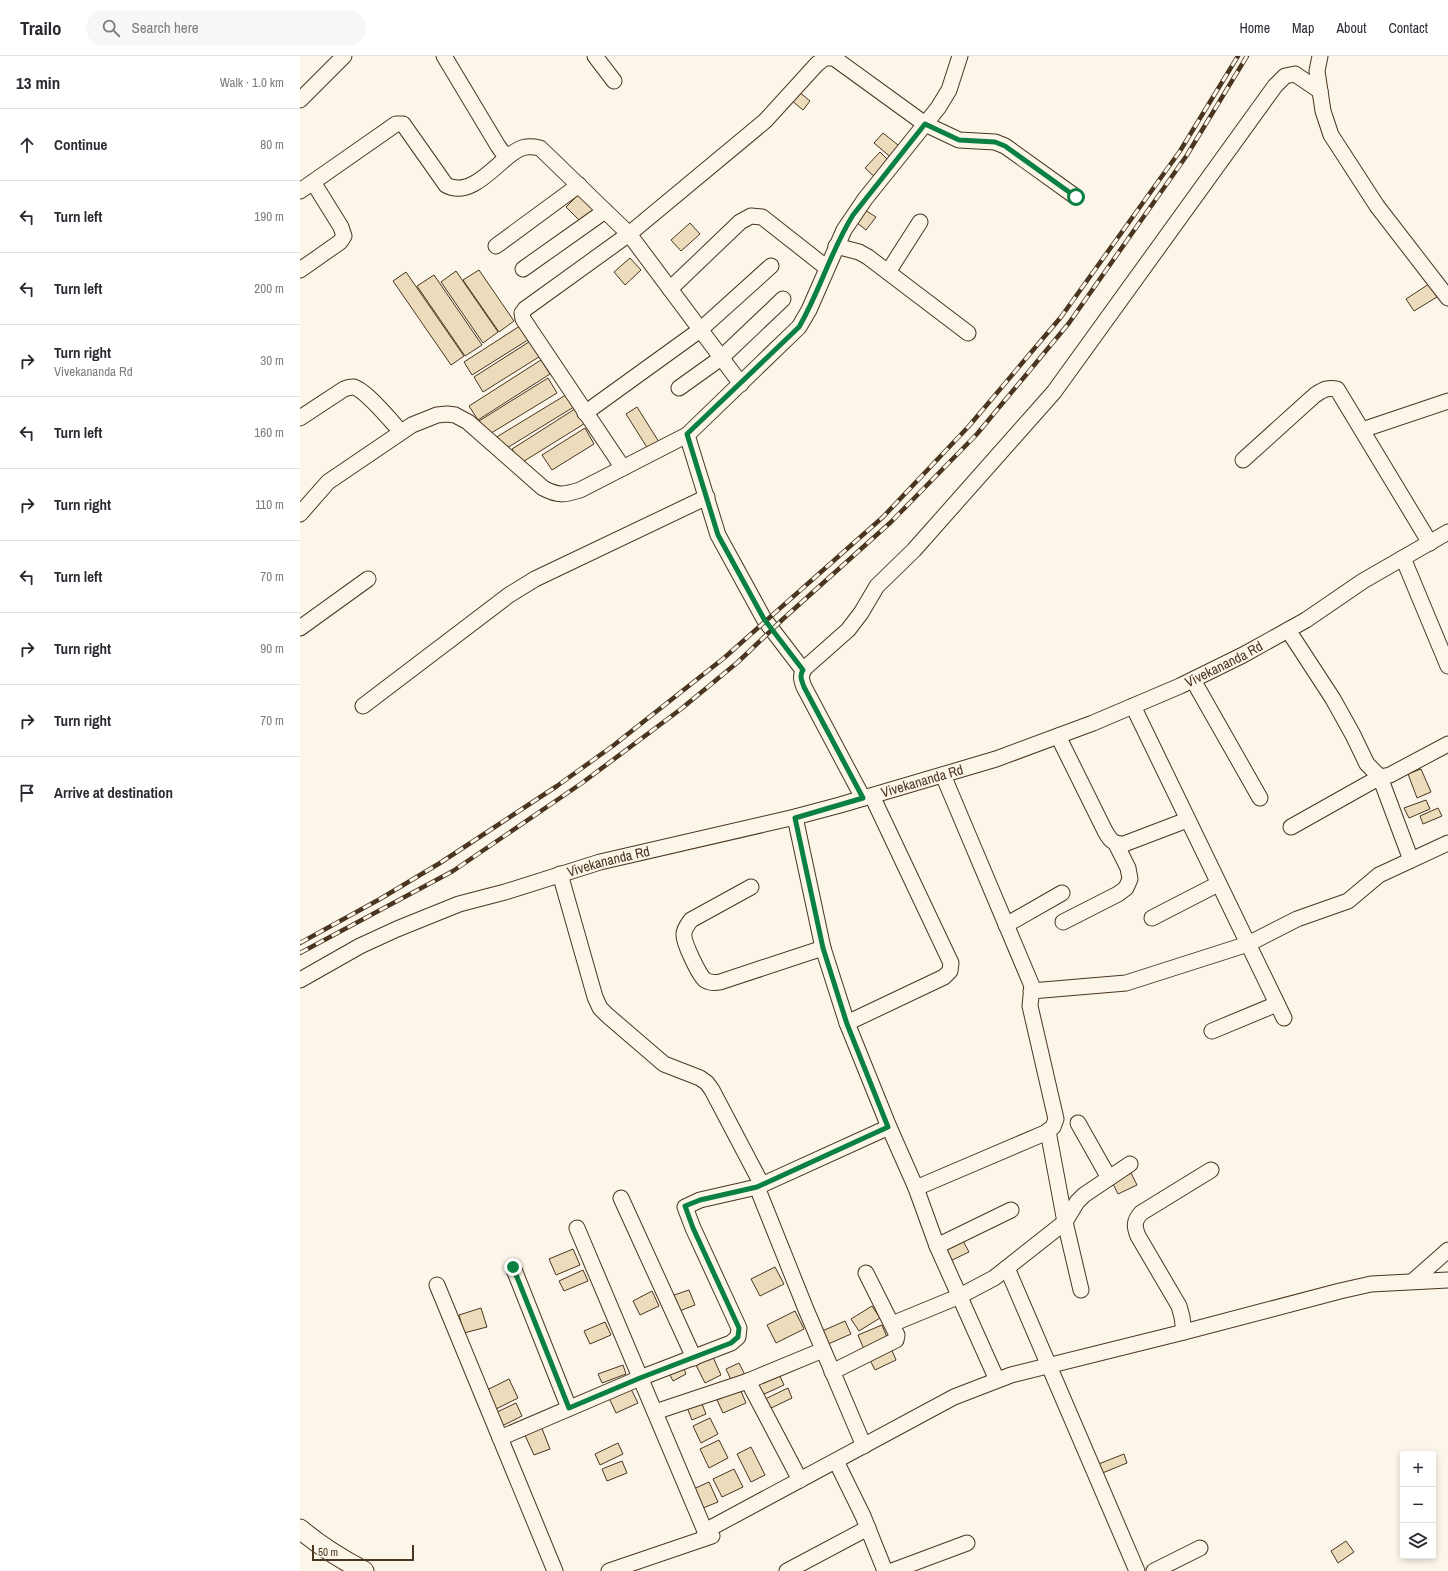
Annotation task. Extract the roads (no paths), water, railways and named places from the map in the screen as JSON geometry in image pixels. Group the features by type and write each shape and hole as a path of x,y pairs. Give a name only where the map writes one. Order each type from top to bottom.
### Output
{"main road":[{"path":"300,1529 328,1550 364,1571"}],"street":[{"path":"300,100 344,56"},
{"path":"444,56 498,146 503,152 510,155"},
{"path":"595,56 614,81"},
{"path":"301,510 328,482 401,432 436,415 455,415 468,422 542,488 553,493 565,495 580,490 687,434 799,327 809,310 844,230 853,215 938,108 949,90 960,56"},
{"path":"1320,56 1317,71 1323,112 1331,135 1377,206 1448,298"},
{"path":"623,468 523,319 522,314 525,309 629,234 765,121 825,57 834,58 925,124 959,140 995,142 1005,146 1076,197"},
{"path":"847,1024 944,977 950,971 951,963 868,797 804,687 801,679 801,673 848,630 861,613 877,586 914,550 1054,392 1275,86 1285,76 1295,74 1320,91"},
{"path":"300,191 396,124 404,124 446,185 453,189 463,189 476,182 519,149 529,146 540,148 629,234 741,384"},
{"path":"300,270 340,242 344,236 341,227 313,182"},
{"path":"496,246 579,185"},
{"path":"523,269 604,210"},
{"path":"670,289 740,222 750,216 762,217 827,268"},
{"path":"888,272 920,222"},
{"path":"836,246 859,252 888,272 968,333"},
{"path":"585,413 700,330 771,266"},
{"path":"679,388 721,358 783,299"},
{"path":"300,418 344,389 352,387 359,389 369,398 401,432"},
{"path":"1243,460 1315,395 1323,389 1337,389 1430,543"},
{"path":"1362,430 1448,401"},
{"path":"687,434 718,535 764,619 803,670"},
{"path":"363,706 509,595 535,579 707,497"},
{"name":"Vivekananda Rd","path":"300,980 360,946 430,914 459,904 505,892 607,860 795,818 996,758 1058,736 1193,680 1243,655 1306,620 1363,581 1448,532"},
{"path":"1403,558 1448,666"},
{"path":"300,628 368,579"},
{"path":"1288,630 1333,700 1367,764 1380,777 1412,860"},
{"path":"1193,680 1260,798"},
{"path":"1133,706 1284,1018"},
{"path":"1058,736 1104,831 1110,840 1116,844 1128,868 1130,879 1126,888 1118,894 1063,922"},
{"path":"1291,827 1380,777 1390,775 1448,744"},
{"path":"916,1188 1048,1131 1053,1127 1056,1119 1030,1006 1032,986 943,774"},
{"path":"795,818 823,948 847,1024 888,1127 916,1188 937,1246 997,1380"},
{"path":"1116,844 1124,844 1187,820"},
{"path":"1031,991 1126,983 1248,944 1298,919 1348,900 1372,880 1448,842"},
{"path":"560,874 595,997 600,1008 606,1015 664,1064 700,1078 707,1083 712,1090 760,1186 823,1350 864,1446"},
{"path":"1152,918 1218,884"},
{"path":"751,888 691,920 686,926 684,934 686,943 700,974 706,980 713,983 720,982 823,948"},
{"path":"1006,925 1062,893"},
{"path":"1212,1031 1277,1004"},
{"path":"1078,1123 1109,1178"},
{"path":"500,1438 640,1378 731,1343 738,1337 739,1328 693,1228 685,1206 700,1200 760,1186 888,1127"},
{"path":"1048,1131 1065,1222 1081,1290"},
{"path":"892,1324 983,1285 1065,1222 1077,1202 1084,1194 1130,1164"},
{"path":"1184,1332 1179,1306 1138,1236 1135,1228 1135,1220 1141,1213 1211,1170"},
{"path":"621,1198 694,1358"},
{"path":"937,1246 1011,1210"},
{"path":"577,1228 705,1531 712,1536 609,1571"},
{"path":"1413,1281 1448,1250"},
{"path":"513,1267 569,1408"},
{"path":"1007,1268 1137,1571"},
{"path":"832,1372 896,1340 897,1335 866,1272"},
{"path":"705,1531 954,1397 997,1380 1048,1365 1184,1332 1340,1290 1371,1284 1448,1280"},
{"path":"437,1285 555,1571"},
{"path":"655,1412 748,1381 823,1350"},
{"path":"748,1381 800,1480"},
{"path":"836,1461 868,1528 885,1571"},
{"path":"787,1571 868,1528"},
{"path":"892,1571 967,1543"},
{"path":"1154,1571 1200,1548"}],"railway":[{"path":"300,943 380,899 440,863 557,786 614,745 724,658 883,517 969,426 1061,317 1180,151 1238,56"},
{"path":"300,953 453,871 582,783 681,709 738,662 783,619 891,522 977,434 1069,323 1187,155 1247,56"}]}
